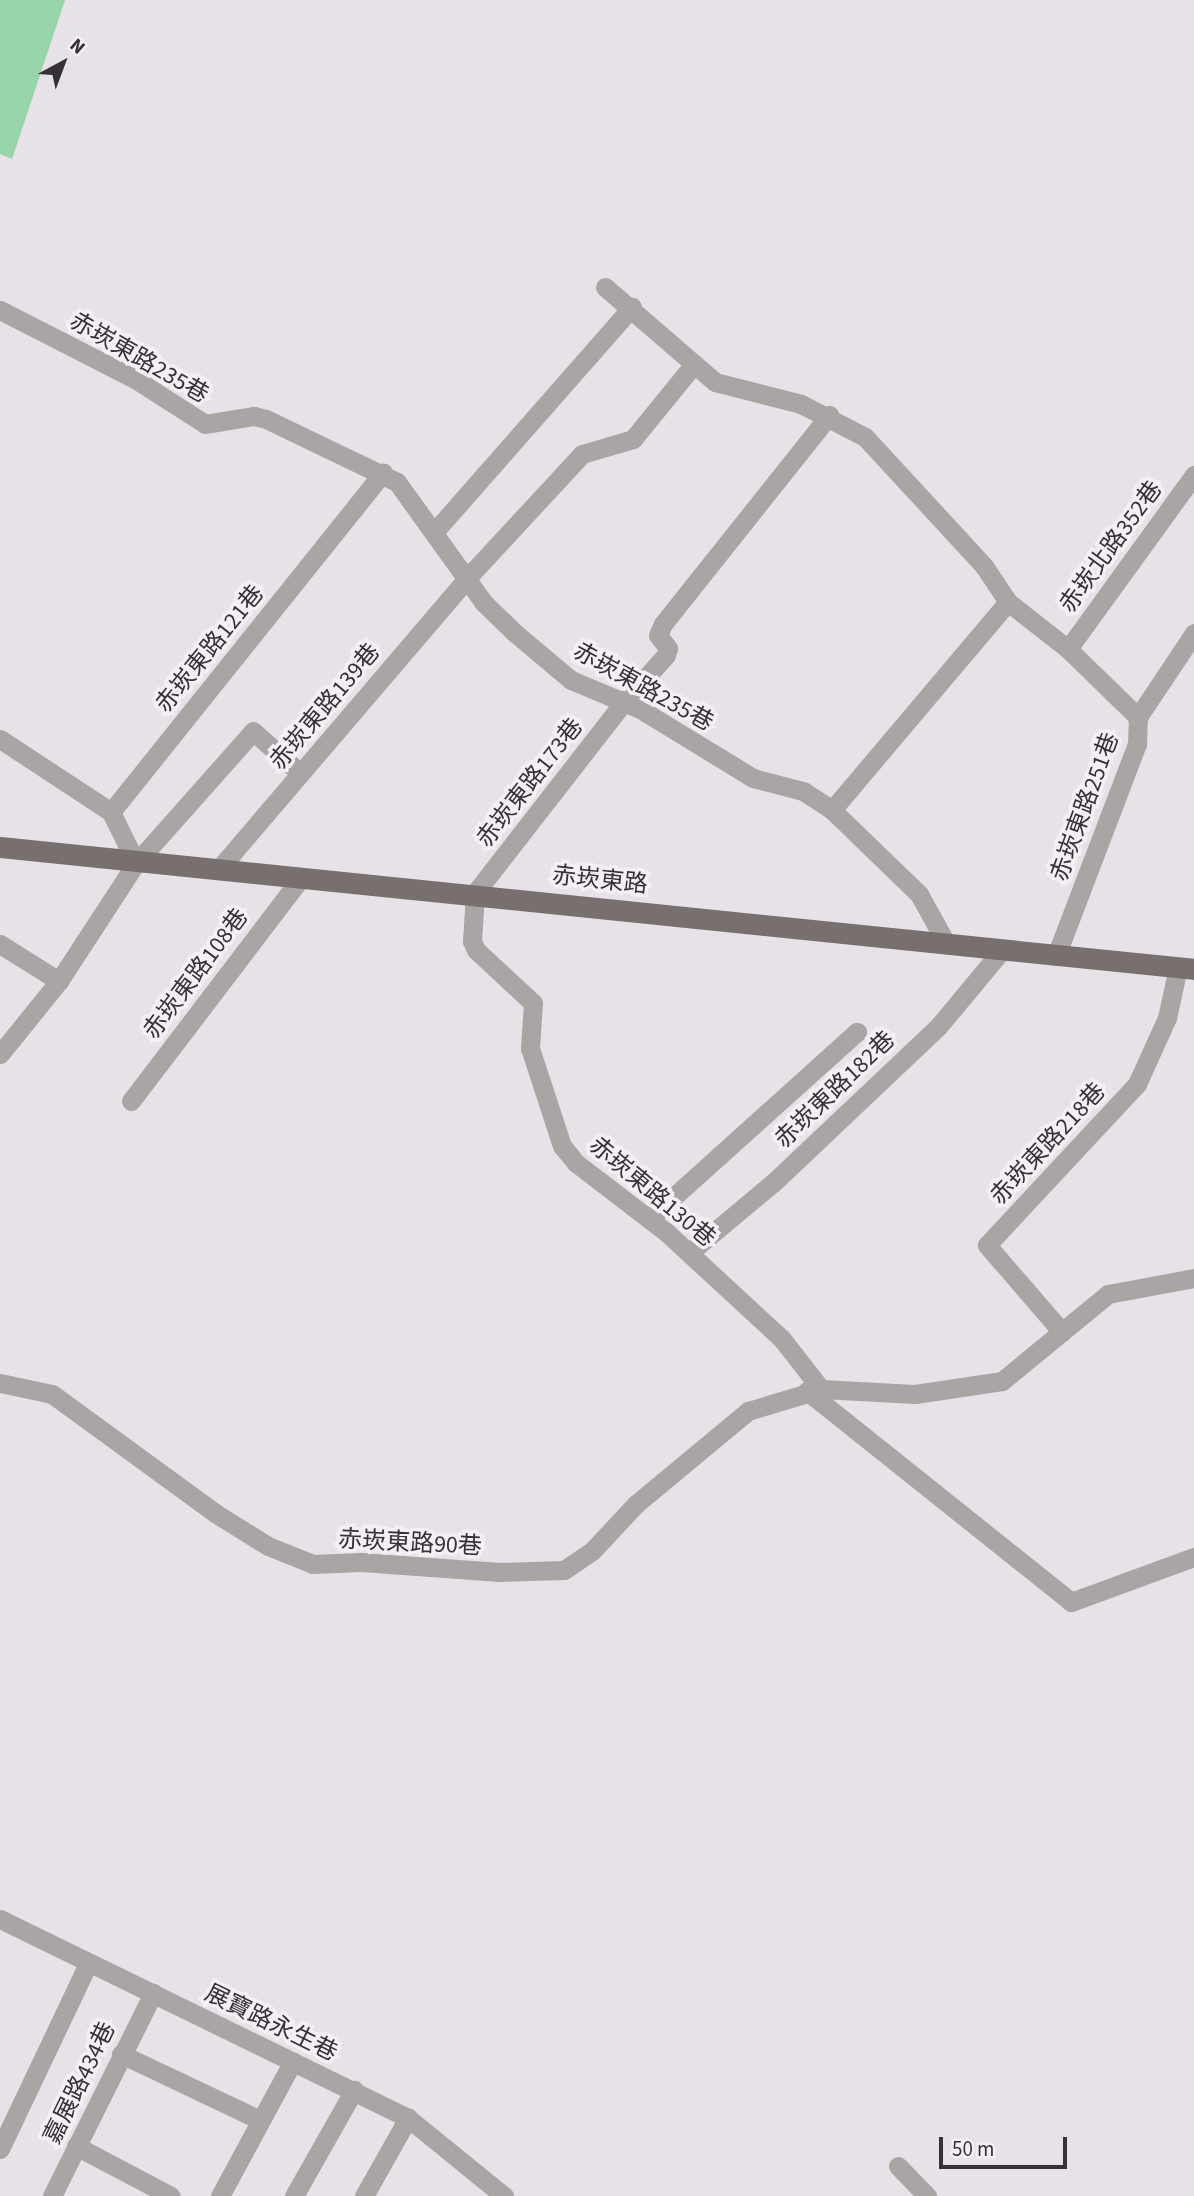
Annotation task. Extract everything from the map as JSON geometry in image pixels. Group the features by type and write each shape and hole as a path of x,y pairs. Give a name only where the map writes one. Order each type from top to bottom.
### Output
{"main road":[{"name":"赤崁東路","path":"0,847 136,863 475,893 1186,968"}],"street":[{"path":"605,288 632,307 722,386 830,415 865,437 897,467 984,566 1009,602 1068,649 1138,717"},
{"path":"436,530 632,307"},
{"name":"赤崁東路235巷","path":"0,310 135,379 205,424 254,416 266,419 383,473 406,490 469,576 484,603 571,680 623,703 753,779 792,786 832,810 919,894 946,943"},
{"name":"赤崁東路139巷","path":"218,870 469,576 582,454 633,439 694,364"},
{"name":"赤崁東路173巷","path":"475,893 623,703 668,652 658,635 663,624 830,415"},
{"name":"赤崁東路121巷","path":"111,812 383,473"},
{"name":"赤崁北路352巷","path":"1068,649 1194,475"},
{"path":"832,810 1009,602"},
{"name":"赤崁東路251巷","path":"1056,956 1137,744 1138,717 1194,633"},
{"name":"赤崁東路251巷","path":"1166,678 1194,664"},
{"path":"0,1054 59,981 136,863 253,731 300,773"},
{"path":"0,739 111,812 136,863"},
{"name":"赤崁東路108巷","path":"131,1101 301,878"},
{"name":"赤崁東路130巷","path":"475,893 472,942 476,950 530,998 535,1008 530,1048 562,1146 576,1163 689,1253 782,1339 814,1390 1070,1602 1194,1557"},
{"path":"0,944 59,981"},
{"name":"赤崁東路182巷","path":"689,1253 774,1182 938,1027 1002,950"},
{"name":"赤崁東路218巷","path":"1062,1332 987,1245 1138,1084 1186,968"},
{"name":"赤崁東路182巷","path":"649,1219 858,1031"},
{"path":"814,1390 915,1395 1002,1381 1108,1294 1194,1278"},
{"name":"赤崁東路90巷","path":"0,1383 52,1394 215,1513 268,1546 313,1563 361,1562 500,1572 564,1570 592,1551 636,1504 748,1411 814,1390"},
{"name":"展寶路永生巷","path":"0,1919 408,2118 504,2196"},
{"path":"0,2149 88,1964"},
{"name":"嘉展路434巷","path":"52,2196 153,1993"},
{"path":"121,2053 260,2120"},
{"path":"220,2196 293,2061"},
{"path":"294,2196 354,2090"},
{"path":"364,2196 408,2118"},
{"path":"76,2146 171,2196"},
{"path":"898,2166 927,2196"}],"green space":[{"path":"0,0 65,0 12,159 0,154"}]}
